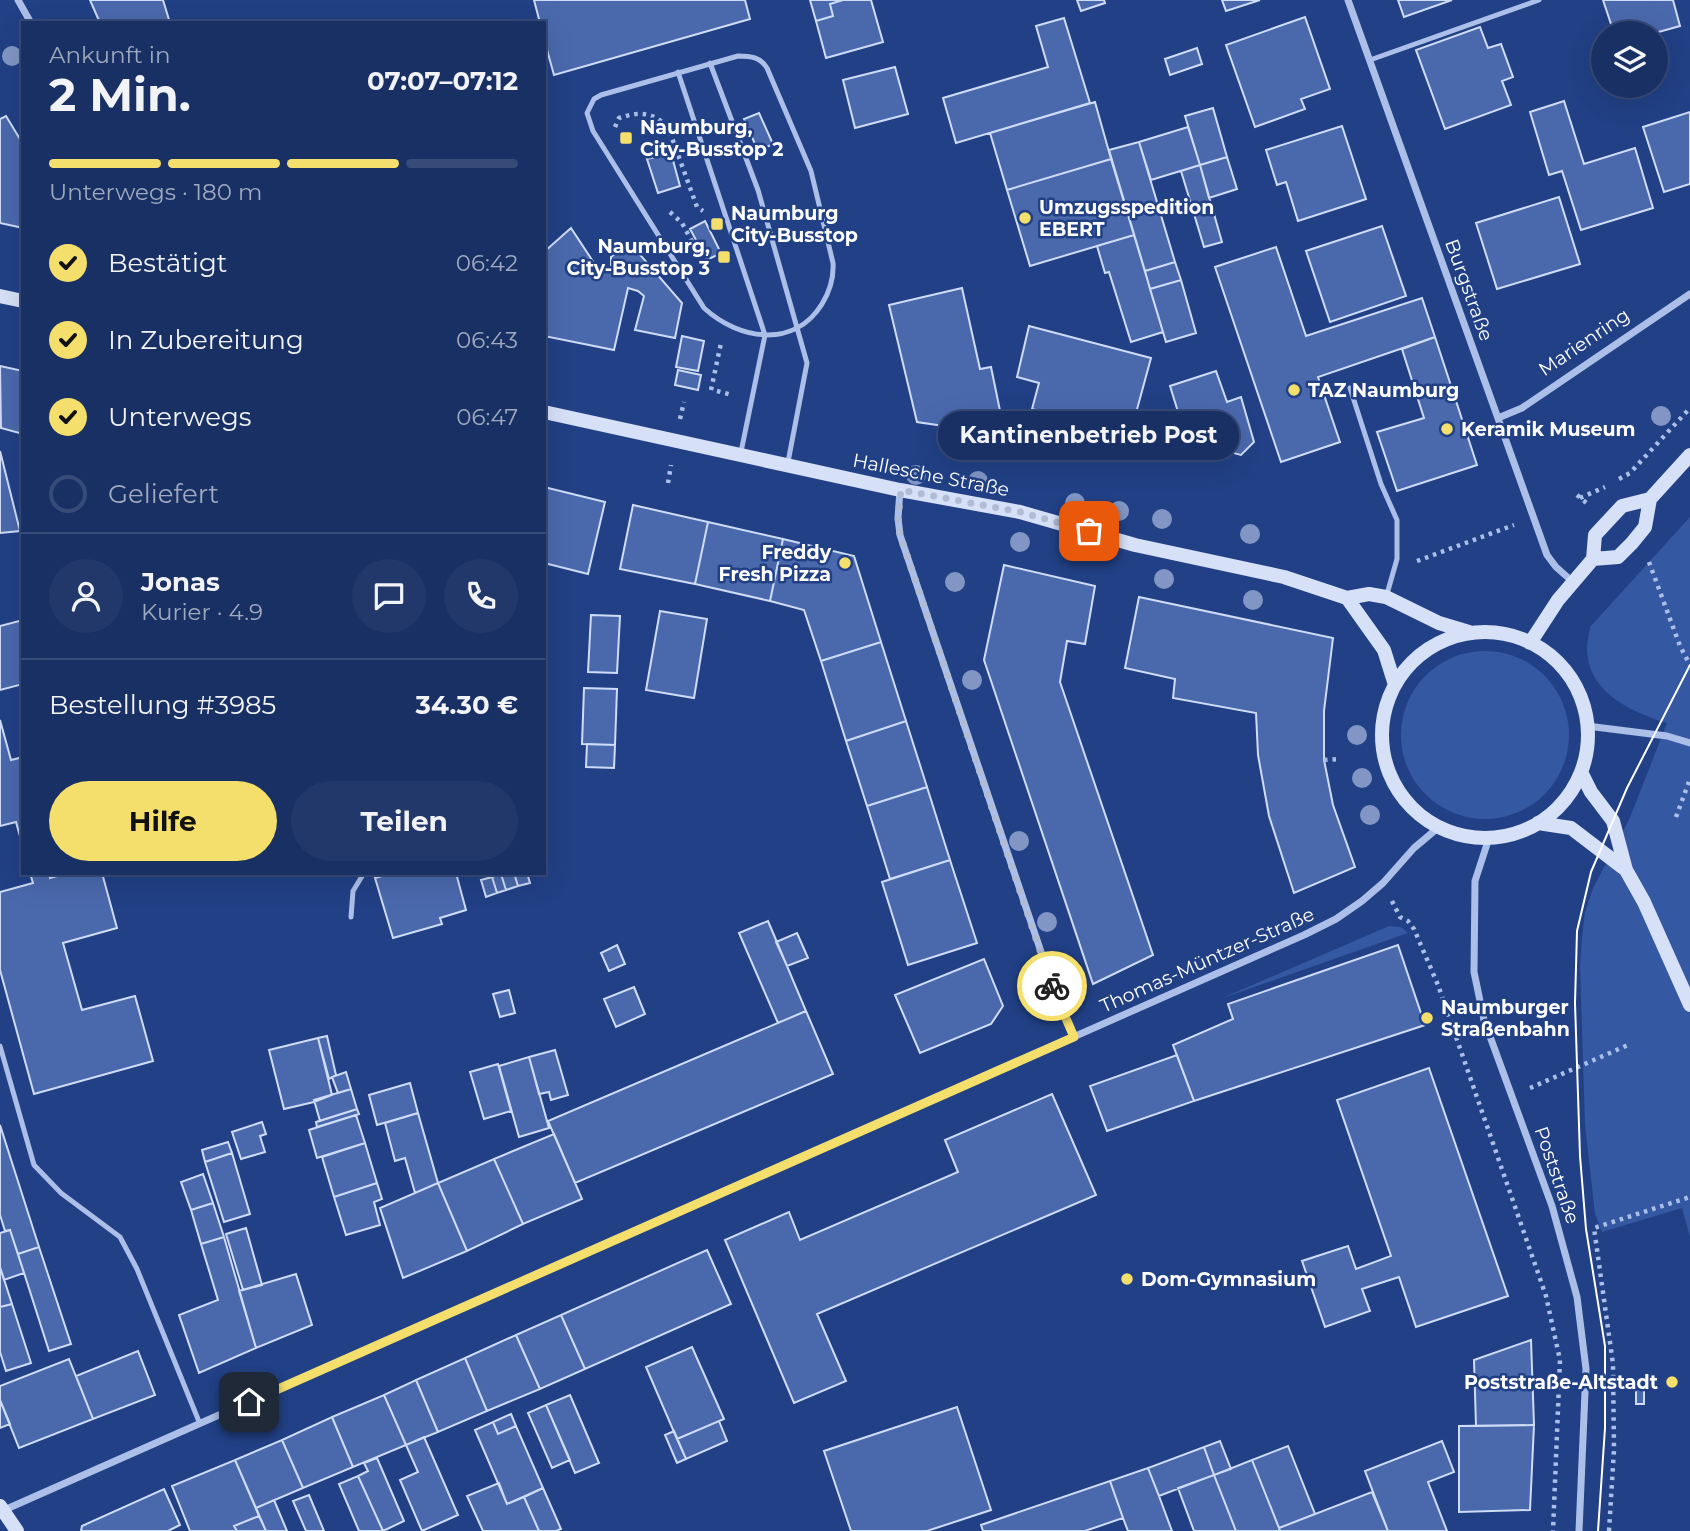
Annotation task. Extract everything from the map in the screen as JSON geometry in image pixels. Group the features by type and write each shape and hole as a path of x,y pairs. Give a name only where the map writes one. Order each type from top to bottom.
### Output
{"main road":[{"path":"0,296 21,301"},
{"name":"Hallesche Straße","path":"546,412 901,490 1020,512 1135,545 1284,577 1347,598"},
{"path":"1594,559 1618,557 1632,543 1645,527 1650,499 1690,455"},
{"path":"1530,643 1558,600 1594,559 1595,536 1622,506 1650,499"},
{"path":"1395,685 1384,650 1347,598 1369,594 1386,597 1439,623 1471,633"},
{"path":"1471,633 1503,634 1530,643 1553,658 1567,673 1582,701 1587,726 1586,754 1581,772 1564,801 1538,823 1520,832 1489,838 1469,837 1439,827 1409,804 1397,789 1385,762 1383,722 1395,685 1415,660 1431,647 1450,638 1471,633"},
{"path":"1581,772 1591,792 1612,821 1626,870 1644,902 1690,1005"},
{"path":"1538,823 1571,828 1626,870"},
{"path":"1,1510 17,1531"}],"street":[{"path":"18,0 30,21"},
{"name":"Burgstraße","path":"1349,0 1547,555 1573,582"},
{"name":"Marienring","path":"1497,418 1522,408 1690,294"},
{"path":"901,490 898,518 900,535 1057,999 1074,1037"},
{"path":"1587,726 1667,736 1687,742"},
{"name":"Thomas-Müntzer-Straße","path":"1,1510 1304,935 1353,908 1383,883 1414,848 1439,827"},
{"name":"Poststraße","path":"1489,838 1475,881 1474,972 1484,1020 1559,1228 1574,1279 1582,1323 1586,1369 1579,1531"}],"lane":[{"path":"1370,60 1539,0"},
{"path":"738,56 763,61 811,171 827,232 834,274 830,292 813,318 799,328 765,335 741,332 724,324 704,309 593,131 587,113 594,99 601,94 710,63 738,56"},
{"path":"710,63 758,190 807,363 787,464"},
{"path":"678,72 765,335 740,454"},
{"path":"1350,388 1381,484 1397,520 1397,559 1386,597"},
{"path":"351,917 353,891 363,875"},
{"path":"0,1046 34,1165 61,1192 120,1237 137,1269 200,1424"}],"path":[{"path":"618,136 615,130 620,118 634,113 646,113 658,118 668,127 697,207 706,214"},
{"path":"663,206 682,223 715,283"},
{"path":"711,390 724,324"},
{"path":"1577,495 1580,498 1630,473 1690,408"},
{"path":"1417,561 1534,517"},
{"path":"1647,559 1690,665"},
{"path":"1324,760 1340,759"},
{"path":"1676,817 1690,779"},
{"path":"1383,883 1400,918 1408,921 1414,929 1443,999 1555,1328 1560,1360 1553,1531"},
{"path":"1480,1107 1628,1045"},
{"path":"1609,1531 1614,1450 1614,1364 1594,1228 1690,1196"}],"shaded area":[{"path":"1690,517 1690,1237 1682,1208 1602,1232 1595,1214 1585,1125 1580,965 1585,912 1593,888 1629,820 1667,723 1627,706 1604,689 1589,664 1587,644 1590,627"},
{"path":"1485,651 1517,658 1544,676 1562,703 1569,735 1562,767 1544,794 1517,812 1485,819 1453,812 1426,794 1408,767 1401,735 1408,703 1426,676 1453,658"},
{"path":"1389,926 1401,927 1408,933 1220,999"}],"building":[{"path":"90,0 163,0 169,21 99,21"},
{"path":"534,0 745,0 750,19 554,75 546,46 546,21 539,21"},
{"path":"810,0 843,0 830,4 833,16 816,21"},
{"path":"843,0 871,0 883,42 826,58 816,21 833,16 830,4"},
{"path":"1077,0 1104,0 1105,3 1081,11"},
{"path":"1222,0 1260,0 1226,11"},
{"path":"1398,0 1452,0 1404,17"},
{"path":"1603,0 1673,0 1680,26 1668,29 1668,21 1610,21"},
{"path":"1305,17 1330,89 1301,99 1305,109 1255,127 1226,45"},
{"path":"1064,18 1090,103 956,143 943,98 1048,67 1036,26"},
{"path":"1480,27 1488,48 1501,44 1513,77 1502,81 1511,105 1445,129 1416,50"},
{"path":"1197,48 1202,64 1170,75 1165,59"},
{"path":"895,67 908,114 855,128 843,80"},
{"path":"1564,101 1584,164 1635,148 1653,208 1581,230 1562,171 1549,175 1530,112"},
{"path":"1095,102 1111,159 1007,190 990,133"},
{"path":"1213,108 1227,157 1200,165 1185,116"},
{"path":"1690,112 1690,184 1664,192 1643,127"},
{"path":"759,113 773,144 758,151 744,119"},
{"path":"6,116 21,141 21,228 0,223 0,119"},
{"path":"1342,126 1366,199 1298,221 1286,182 1277,185 1266,150"},
{"path":"1188,127 1200,165 1151,180 1139,142"},
{"path":"1139,142 1175,262 1145,271 1109,150"},
{"path":"671,153 680,186 658,193 647,159"},
{"path":"1227,157 1237,189 1209,198 1200,165"},
{"path":"1111,159 1134,235 1030,266 1007,190"},
{"path":"1200,165 1222,242 1204,247 1181,171"},
{"path":"1559,197 1580,264 1497,289 1476,223"},
{"path":"705,221 721,253 707,260 690,229"},
{"path":"1382,226 1406,296 1330,322 1306,251"},
{"path":"571,228 596,266 611,269 611,257 629,242 682,303 675,338 635,330 644,296 628,288 614,350 546,336 546,250"},
{"path":"1134,235 1163,332 1131,342 1109,272 1105,273 1097,246"},
{"path":"1276,247 1306,336 1422,298 1435,337 1318,377 1340,442 1281,462 1215,267"},
{"path":"1175,262 1181,280 1150,289 1145,271"},
{"path":"1181,280 1196,333 1166,342 1150,289"},
{"path":"962,288 980,369 991,367 1005,435 917,422 889,305"},
{"path":"1029,326 1151,358 1130,435 1032,409 1039,383 1017,377"},
{"path":"682,336 704,341 698,371 676,367"},
{"path":"1435,337 1477,465 1397,491 1377,432 1424,418 1402,349"},
{"path":"0,366 21,371 21,433 1,428"},
{"path":"678,370 701,375 698,390 675,385"},
{"path":"1216,371 1227,402 1241,397 1254,442 1241,455 1187,441 1170,386"},
{"path":"0,451 20,531 0,533"},
{"path":"546,487 605,502 588,574 546,564"},
{"path":"633,505 708,522 695,584 620,569"},
{"path":"708,522 783,539 770,601 695,584"},
{"path":"783,539 854,556 881,642 821,661 804,610 770,601"},
{"path":"1004,565 1095,586 1085,644 1067,641 1060,682 1153,955 1093,984 984,660"},
{"path":"1139,597 1333,638 1324,711 1324,760 1333,805 1355,867 1294,893 1269,816 1258,755 1256,713 1173,698 1175,679 1125,668"},
{"path":"660,611 707,619 694,698 646,690"},
{"path":"591,615 620,616 617,673 588,672"},
{"path":"21,621 21,685 0,690 0,626"},
{"path":"881,642 906,721 846,741 821,661"},
{"path":"584,688 617,689 615,745 582,744"},
{"path":"0,720 11,760 21,758 21,840 16,822 0,826"},
{"path":"906,721 927,787 867,806 846,741"},
{"path":"587,744 615,745 614,768 586,767"},
{"path":"927,787 950,860 890,879 867,806"},
{"path":"950,860 977,943 908,965 882,882"},
{"path":"31,875 49,875 50,878 61,875 103,875 117,928 63,943 82,1010 135,996 153,1061 34,1094 0,970 0,892 33,883"},
{"path":"386,875 457,875 466,910 440,918 442,924 393,938 375,878"},
{"path":"501,875 515,875 518,886 506,890"},
{"path":"501,875 506,890 497,893 492,877"},
{"path":"515,875 528,875 530,883 518,886"},
{"path":"492,877 497,893 486,897 481,880"},
{"path":"768,921 806,1011 778,1023 739,933"},
{"path":"797,933 808,958 787,966 776,942"},
{"path":"617,945 625,964 609,971 601,953"},
{"path":"1398,945 1425,1025 1194,1101 1173,1045 1233,1019 1228,1004"},
{"path":"984,959 1003,1006 991,1024 920,1053 895,995"},
{"path":"634,987 645,1014 616,1027 604,999"},
{"path":"509,990 515,1013 500,1017 493,994"},
{"path":"806,1011 833,1074 575,1183 548,1121"},
{"path":"327,1036 336,1075 329,1079 318,1038"},
{"path":"318,1038 332,1095 284,1109 269,1050"},
{"path":"555,1050 568,1095 551,1100 549,1092 539,1094 529,1057"},
{"path":"1177,1055 1194,1101 1107,1131 1090,1086"},
{"path":"529,1057 549,1128 519,1137 499,1066"},
{"path":"498,1064 511,1111 484,1119 470,1072"},
{"name":"Dom-Gymnasium","path":"1429,1068 1508,1296 1416,1327 1399,1277 1362,1289 1370,1311 1325,1327 1302,1261 1348,1246 1356,1269 1391,1256 1337,1100"},
{"path":"346,1072 351,1089 338,1093 332,1077"},
{"path":"410,1083 418,1113 377,1125 369,1095"},
{"path":"351,1089 357,1109 320,1121 314,1100"},
{"path":"1052,1094 1096,1195 817,1314 846,1381 794,1403 725,1240 789,1212 800,1240 958,1172 945,1140"},
{"path":"357,1109 359,1114 317,1127 316,1122"},
{"path":"418,1113 438,1183 415,1193 405,1158 395,1161 385,1123"},
{"path":"356,1115 365,1143 317,1158 309,1130"},
{"path":"262,1122 266,1134 260,1136 265,1152 241,1159 232,1132"},
{"path":"0,1125 39,1247 18,1254 10,1230 5,1231 0,1215"},
{"path":"554,1134 582,1199 523,1224 494,1159"},
{"path":"228,1142 232,1153 205,1162 202,1150"},
{"path":"365,1143 377,1183 334,1197 322,1157"},
{"path":"232,1153 250,1214 224,1222 205,1162"},
{"path":"494,1159 523,1224 467,1251 438,1183"},
{"path":"203,1174 213,1203 191,1210 181,1182"},
{"path":"377,1183 382,1199 374,1202 380,1225 346,1235 334,1197"},
{"path":"438,1183 467,1251 403,1278 380,1208"},
{"path":"213,1203 224,1237 201,1244 191,1210"},
{"path":"246,1228 262,1285 243,1290 226,1234"},
{"path":"10,1230 24,1273 4,1280 0,1267 0,1233"},
{"path":"224,1237 256,1348 199,1373 179,1315 218,1300 201,1244"},
{"path":"39,1247 71,1344 49,1351 18,1254"},
{"path":"707,1250 731,1304 585,1369 561,1315"},
{"path":"0,1267 12,1304 0,1307"},
{"path":"296,1274 312,1325 256,1348 239,1291"},
{"path":"12,1304 31,1363 6,1371 0,1352 0,1307"},
{"path":"561,1315 585,1369 540,1389 516,1335"},
{"path":"516,1335 540,1389 487,1411 465,1358"},
{"path":"1531,1340 1534,1425 1476,1426 1474,1360"},
{"path":"692,1347 724,1419 677,1439 646,1367"},
{"path":"138,1351 155,1395 93,1419 76,1376"},
{"path":"465,1358 487,1411 438,1432 416,1380"},
{"path":"69,1359 93,1419 19,1448 0,1400 0,1386"},
{"path":"416,1380 438,1432 406,1445 384,1395"},
{"path":"1644,1387 1644,1404 1636,1404 1636,1388"},
{"path":"384,1395 406,1445 353,1467 332,1417"},
{"path":"570,1395 599,1463 575,1473 546,1405"},
{"path":"0,1400 10,1424 0,1428"},
{"path":"546,1405 570,1460 552,1468 528,1413"},
{"path":"957,1407 991,1510 927,1531 851,1531 824,1451"},
{"path":"511,1414 516,1426 498,1434 493,1422"},
{"path":"332,1417 353,1467 303,1488 282,1440"},
{"path":"719,1421 727,1441 686,1459 677,1439"},
{"path":"493,1422 498,1434 516,1426 543,1488 507,1504 475,1430"},
{"path":"1534,1425 1530,1510 1459,1512 1459,1426"},
{"path":"674,1431 686,1459 677,1463 665,1435"},
{"path":"424,1437 458,1515 422,1531 400,1480 418,1472 406,1445"},
{"path":"282,1440 303,1488 256,1508 235,1460"},
{"path":"1220,1441 1231,1469 1214,1475 1204,1447"},
{"path":"1442,1441 1454,1472 1428,1482 1447,1531 1388,1531 1365,1471"},
{"path":"1288,1446 1315,1514 1279,1528 1252,1460"},
{"path":"1204,1447 1214,1475 1159,1496 1148,1468"},
{"path":"377,1458 404,1521 383,1531 358,1476 368,1471 364,1463"},
{"path":"235,1460 259,1516 234,1526 237,1531 190,1531 172,1486"},
{"path":"1252,1460 1280,1531 1236,1531 1214,1475"},
{"path":"1148,1468 1172,1531 1128,1531 1123,1518 1110,1481"},
{"path":"1214,1475 1236,1531 1194,1531 1178,1488"},
{"path":"358,1476 383,1531 359,1531 339,1484"},
{"path":"1110,1481 1123,1518 1085,1531 983,1531 981,1525"},
{"path":"499,1483 507,1504 524,1497 539,1531 483,1531 467,1496"},
{"path":"543,1488 561,1529 556,1531 539,1531 524,1497"},
{"path":"164,1489 180,1525 168,1531 81,1531 82,1526"},
{"path":"1372,1492 1388,1531 1280,1531 1279,1528"},
{"path":"309,1495 324,1531 306,1531 293,1501"},
{"path":"274,1500 287,1531 266,1531 256,1508"},
{"path":"259,1516 266,1531 237,1531 234,1526"}],"tram line":[{"path":"1598,1531 1605,1428 1605,1346 1586,1229 1580,1156 1575,1003 1577,931 1591,872 1627,788 1690,665"}],"way so far":[{"path":"1052,986 900,535 898,518 901,490 1020,512 1089,531"}],"place":[{"name":"Naumburg, City-Busstop 2","path":"626,138"},
{"name":"Umzugsspedition EBERT","path":"1025,218"},
{"name":"Naumburg City-Busstop","path":"717,224"},
{"name":"Naumburg, City-Busstop 3","path":"724,257"},
{"name":"TAZ Naumburg","path":"1294,390"},
{"name":"Keramik Museum","path":"1447,429"},
{"name":"Kantinenbetrieb Post","path":"1089,531"},
{"name":"Freddy Fresh Pizza","path":"845,563"},
{"name":"Naumburger Straßenbahn","path":"1427,1018"},
{"name":"Dom-Gymnasium","path":"1127,1279"},
{"name":"Poststraße-Altstadt","path":"1672,1382"}],"route":[{"path":"249,1402 1074,1037 1052,986"}]}
